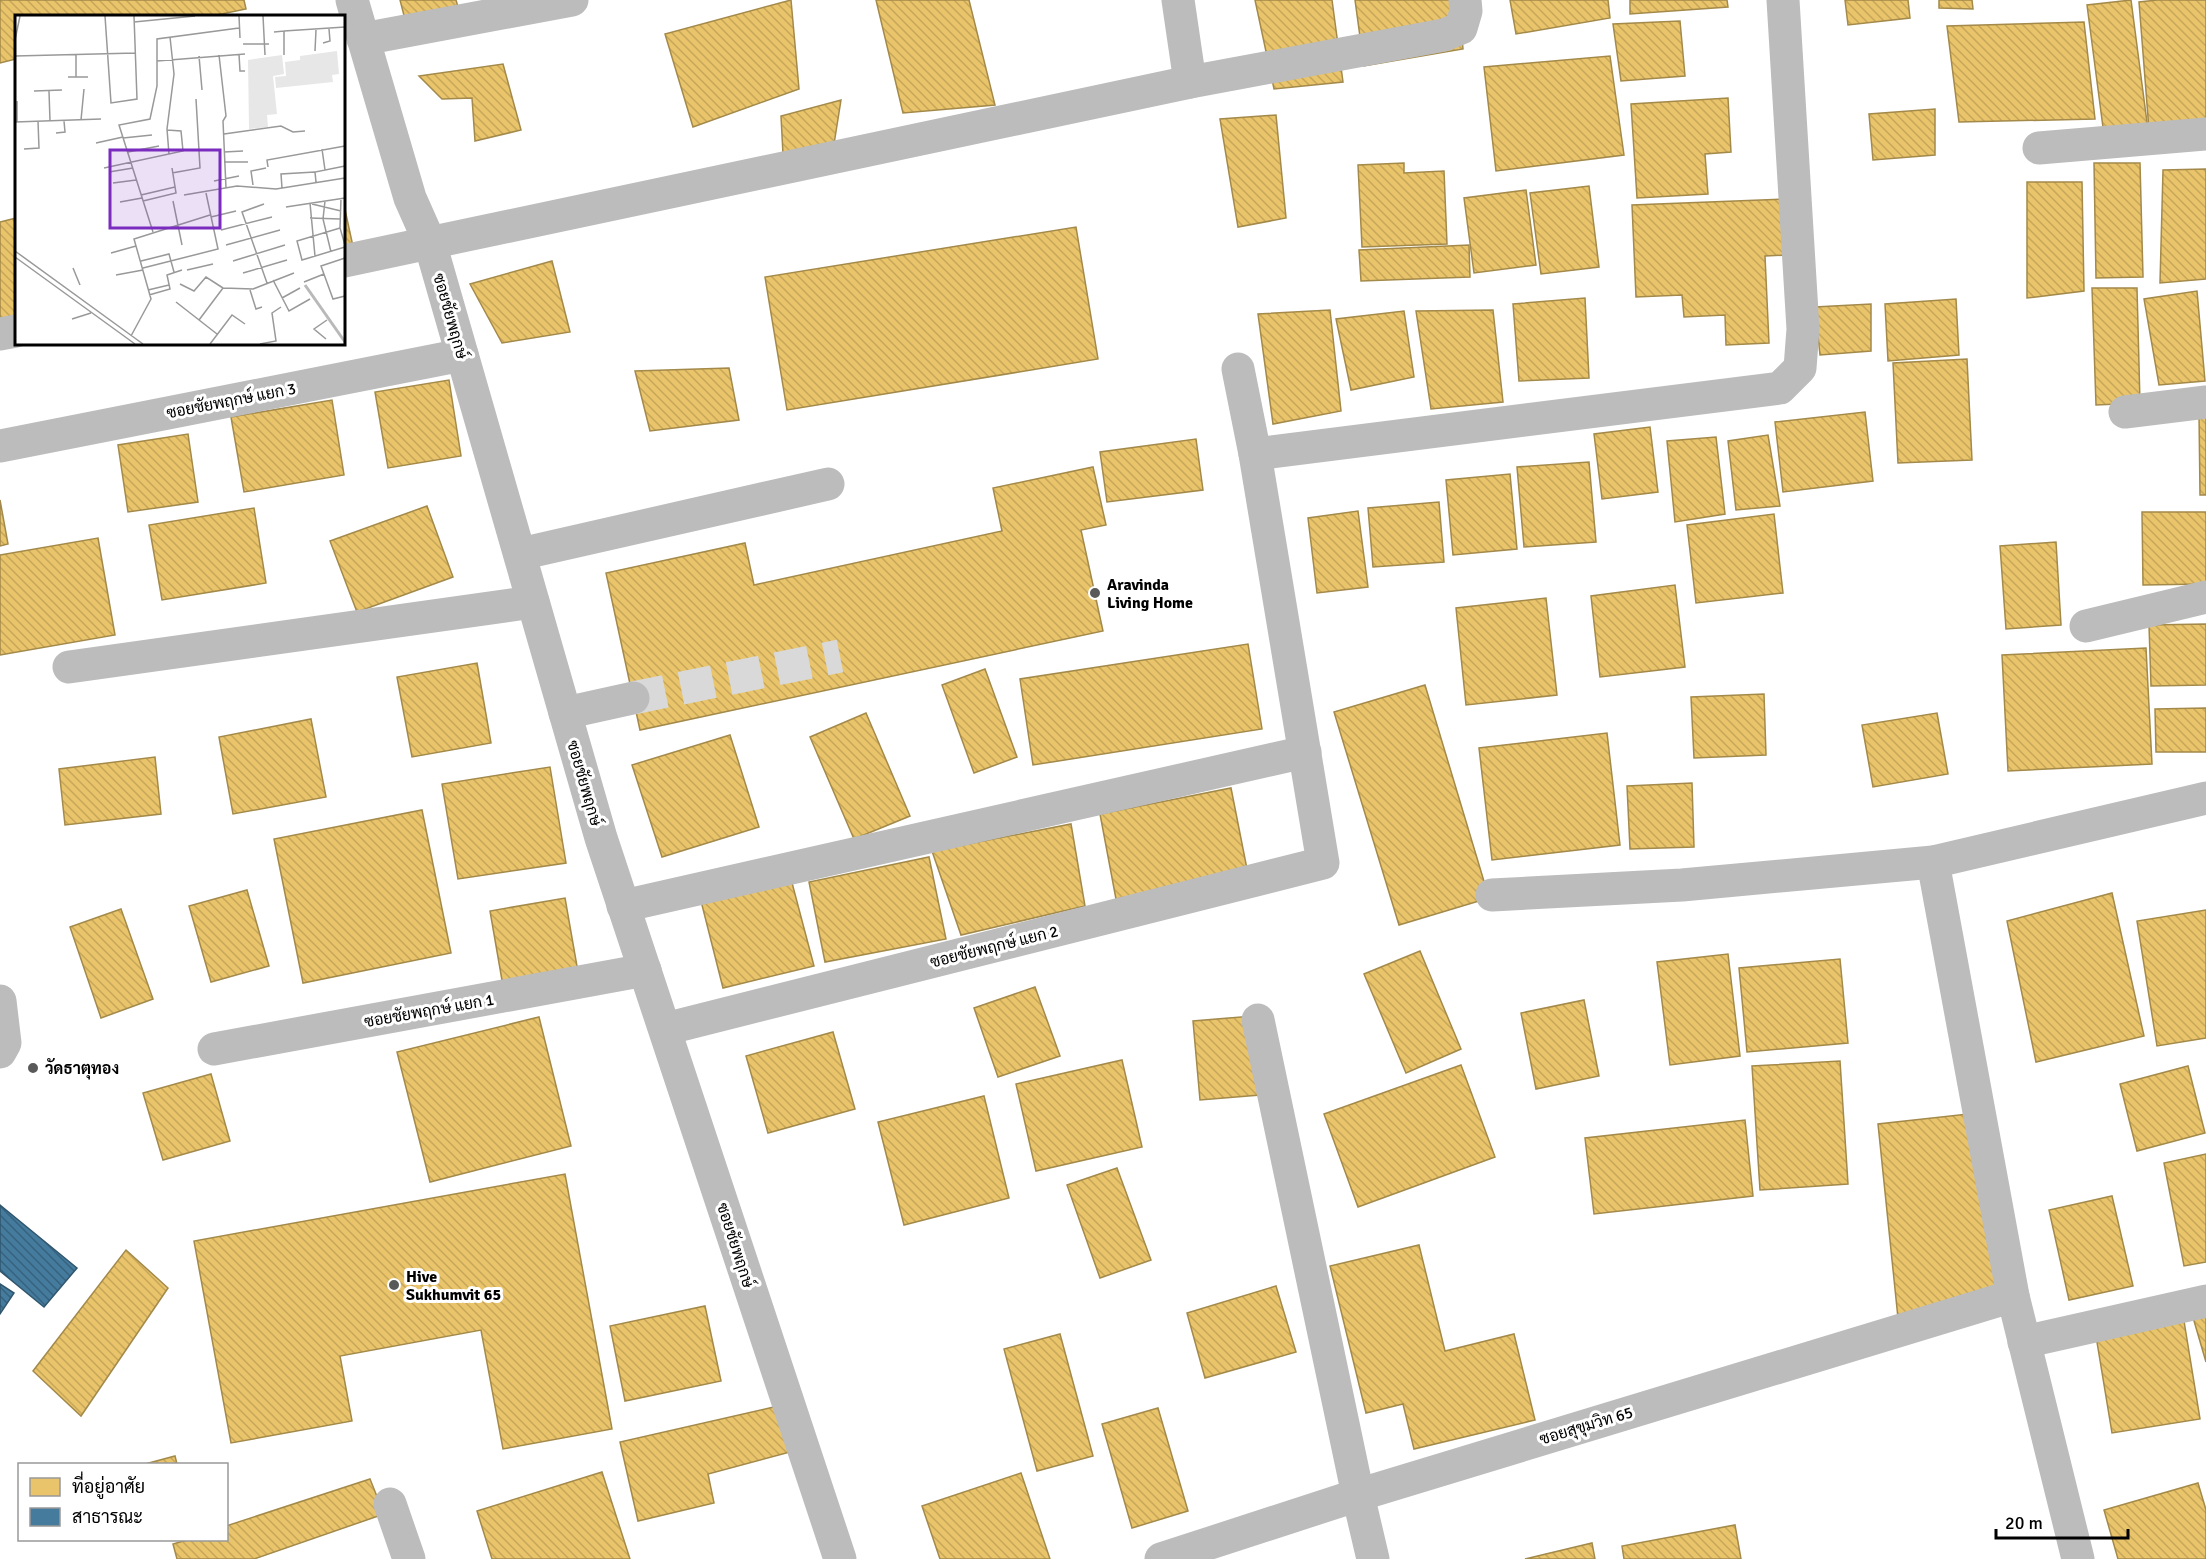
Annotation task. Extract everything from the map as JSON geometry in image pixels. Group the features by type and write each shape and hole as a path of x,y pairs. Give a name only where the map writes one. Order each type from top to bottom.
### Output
{"street":[{"name":"ซอยชัยพฤกษ์","path":"352,0 410,198 430,243 601,838 840,1559"},
{"path":"363,39 572,0"},
{"path":"1178,0 1190,82"},
{"path":"345,261 1190,82 1444,35 1461,28 1466,11 1465,0"},
{"path":"1256,454 1780,388 1800,368 1803,329 1783,0"},
{"path":"2039,148 2206,134"},
{"path":"0,334 15,331"},
{"name":"ซอยชัยพฤกษ์ แยก 3","path":"0,446 462,355"},
{"path":"623,906 1305,752 1256,454 1238,369"},
{"path":"2125,412 2206,402"},
{"path":"520,554 603,533 828,484"},
{"path":"2086,626 2206,597"},
{"path":"69,667 533,602"},
{"path":"565,713 633,698"},
{"name":"ซอยชัยพฤกษ์ แยก 2","path":"665,1029 1323,863 1305,752"},
{"path":"1491,895 1682,885 1933,862 2206,798"},
{"path":"1933,862 2013,1296 2078,1559"},
{"name":"ซอยชัยพฤกษ์ แยก 1","path":"214,1049 645,970"},
{"path":"0,1001 5,1043 0,1052"},
{"path":"1258,1020 1373,1559"},
{"name":"ซอยสุขุมวิท 65","path":"1161,1559 1358,1495 2013,1296"},
{"path":"2024,1342 2206,1301"},
{"path":"390,1504 409,1559"}],"building: ที่อยู่อาศัย":[{"path":"0,0 244,0 246,9 217,15 15,15 15,59 0,63"},
{"path":"400,0 456,0 462,21 408,31"},
{"path":"791,0 799,89 693,127 665,34"},
{"path":"876,0 969,0 995,105 903,113"},
{"path":"1255,0 1332,0 1343,82 1274,89"},
{"path":"1355,0 1458,0 1463,49 1364,66"},
{"path":"1510,0 1608,0 1610,18 1516,34"},
{"path":"1630,0 1727,0 1728,7 1630,14"},
{"path":"1845,0 1908,0 1910,18 1848,25"},
{"path":"1939,0 1972,0 1973,9 1939,8"},
{"path":"2131,0 2148,130 2104,135 2087,5"},
{"path":"2206,0 2206,125 2149,130 2139,2"},
{"path":"1680,21 1685,76 1621,81 1613,24"},
{"path":"2084,22 2095,119 1959,122 1947,26"},
{"path":"1610,56 1624,155 1496,171 1484,67"},
{"path":"503,64 521,130 475,141 472,98 442,99 419,76"},
{"path":"1728,98 1731,152 1705,154 1708,194 1637,198 1631,104"},
{"path":"841,100 834,144 783,154 781,116"},
{"path":"1935,109 1935,155 1873,160 1869,114"},
{"path":"1276,115 1286,218 1238,227 1220,119"},
{"path":"1404,163 1404,173 1444,171 1447,244 1362,247 1358,165"},
{"path":"2094,163 2140,163 2143,277 2096,278"},
{"path":"2206,169 2206,279 2160,283 2163,170"},
{"path":"2027,182 2082,182 2084,291 2027,298"},
{"path":"1589,186 1599,267 1541,274 1530,193"},
{"path":"1526,190 1536,265 1474,273 1464,198"},
{"path":"1784,199 1786,255 1765,256 1769,343 1726,345 1725,315 1684,317 1682,295 1636,297 1632,205"},
{"path":"345,210 354,251 345,254"},
{"path":"15,218 15,328 0,332 0,222"},
{"path":"1076,227 1098,359 787,410 765,277"},
{"path":"1469,245 1470,277 1361,281 1359,250"},
{"path":"552,261 570,332 502,343 470,284"},
{"path":"2092,288 2137,288 2140,403 2096,405"},
{"path":"2197,291 2205,381 2159,385 2144,299"},
{"path":"1585,298 1589,378 1519,381 1513,304"},
{"path":"1956,299 1959,355 1888,361 1885,304"},
{"path":"1871,304 1871,351 1820,355 1815,307"},
{"path":"1330,310 1341,411 1273,424 1258,314"},
{"path":"1493,310 1503,402 1431,409 1416,311"},
{"path":"1404,311 1414,377 1351,390 1336,319"},
{"path":"1967,359 1972,460 1898,463 1893,363"},
{"path":"729,368 739,420 650,431 635,371"},
{"path":"449,380 461,456 388,468 375,392"},
{"path":"332,400 344,475 244,492 231,417"},
{"path":"1865,412 1873,481 1783,492 1775,422"},
{"path":"2199,413 2206,413 2206,495 2200,495"},
{"path":"1650,427 1658,492 1602,499 1594,434"},
{"path":"188,434 198,502 128,512 118,445"},
{"path":"1768,435 1780,506 1736,510 1728,441"},
{"path":"1716,437 1725,514 1675,522 1667,441"},
{"path":"1196,439 1203,490 1107,502 1100,452"},
{"path":"1589,462 1596,542 1524,547 1517,467"},
{"path":"1093,467 1106,525 1081,530 1103,631 640,730 606,573 745,543 754,585 1002,531 993,488"},
{"path":"1510,474 1517,549 1453,555 1446,480"},
{"path":"0,500 8,544 0,546"},
{"path":"1439,502 1444,562 1373,567 1368,508"},
{"path":"427,506 453,577 357,612 330,541"},
{"path":"254,508 266,583 162,600 149,525"},
{"path":"1358,511 1368,587 1317,593 1308,518"},
{"path":"2142,512 2206,512 2206,584 2143,585"},
{"path":"1774,514 1783,593 1696,603 1687,525"},
{"path":"98,538 115,635 0,655 0,555"},
{"path":"2056,542 2061,625 2006,629 2000,546"},
{"path":"1675,585 1685,667 1600,677 1591,596"},
{"path":"1546,598 1557,695 1466,705 1456,608"},
{"path":"2206,624 2206,685 2151,686 2149,625"},
{"path":"1248,644 1262,729 1033,765 1020,679"},
{"path":"2146,648 2152,764 2008,771 2002,655"},
{"path":"477,663 491,743 412,757 397,677"},
{"path":"985,669 1017,757 974,773 942,685"},
{"path":"1425,685 1489,898 1399,925 1334,712"},
{"path":"1764,694 1766,755 1694,758 1691,697"},
{"path":"2206,708 2206,752 2156,752 2155,709"},
{"path":"866,713 910,816 854,839 810,737"},
{"path":"1937,713 1948,774 1873,787 1862,725"},
{"path":"311,719 326,797 233,814 219,737"},
{"path":"1607,733 1620,845 1492,860 1479,748"},
{"path":"730,735 759,827 662,857 632,765"},
{"path":"155,757 161,814 65,825 59,769"},
{"path":"550,767 566,863 458,879 442,784"},
{"path":"1692,783 1694,847 1630,849 1627,786"},
{"path":"1231,788 1248,874 1116,899 1100,814"},
{"path":"422,810 451,953 303,983 274,839"},
{"path":"1071,824 1085,906 961,935 932,851"},
{"path":"929,857 946,939 825,962 809,882"},
{"path":"791,879 814,966 723,988 701,901"},
{"path":"247,890 269,966 211,982 189,906"},
{"path":"2112,893 2144,1036 2036,1062 2007,921"},
{"path":"565,898 578,972 503,986 490,911"},
{"path":"121,909 153,999 101,1018 70,927"},
{"path":"2206,910 2206,1038 2157,1046 2137,921"},
{"path":"1420,951 1461,1049 1406,1073 1364,974"},
{"path":"1728,954 1740,1056 1670,1065 1657,962"},
{"path":"1840,959 1848,1043 1747,1052 1739,968"},
{"path":"1035,987 1060,1056 998,1077 974,1008"},
{"path":"1584,1000 1599,1076 1536,1089 1521,1013"},
{"path":"1253,1016 1260,1095 1200,1100 1193,1021"},
{"path":"539,1017 571,1146 430,1182 397,1052"},
{"path":"833,1032 855,1109 768,1133 746,1056"},
{"path":"1122,1060 1142,1147 1036,1171 1016,1084"},
{"path":"1840,1061 1848,1184 1760,1190 1752,1066"},
{"path":"1461,1065 1495,1157 1358,1207 1324,1114"},
{"path":"2188,1066 2205,1133 2137,1151 2120,1084"},
{"path":"211,1074 230,1141 163,1160 143,1093"},
{"path":"984,1096 1009,1198 904,1225 878,1122"},
{"path":"1968,1114 2000,1294 1898,1318 1878,1124"},
{"path":"1745,1120 1753,1196 1594,1214 1585,1138"},
{"path":"2206,1154 2206,1262 2184,1266 2164,1163"},
{"path":"1117,1168 1151,1260 1100,1278 1067,1185"},
{"name":"Hive Sukhumvit 65","path":"565,1174 612,1429 503,1449 481,1330 340,1356 352,1421 231,1443 194,1241"},
{"path":"2112,1196 2133,1286 2069,1300 2049,1210"},
{"path":"1419,1245 1445,1351 1514,1334 1535,1420 1414,1449 1403,1404 1366,1413 1330,1266"},
{"path":"126,1250 168,1288 81,1416 33,1371"},
{"path":"1276,1286 1296,1352 1205,1378 1187,1313"},
{"path":"705,1306 721,1381 625,1401 610,1326"},
{"path":"2206,1310 2206,1362 2192,1314"},
{"path":"2184,1321 2200,1419 2112,1433 2096,1336"},
{"path":"1060,1334 1093,1456 1037,1471 1004,1349"},
{"path":"774,1407 790,1452 708,1474 714,1503 638,1521 620,1442"},
{"path":"1158,1408 1188,1511 1132,1528 1102,1424"},
{"path":"175,1456 177,1463 149,1463"},
{"path":"602,1472 630,1559 492,1559 477,1511"},
{"path":"1021,1473 1050,1559 940,1559 922,1506"},
{"path":"370,1479 384,1514 254,1559 177,1559 173,1544 184,1541 228,1541 228,1525"},
{"path":"2198,1483 2206,1510 2206,1559 2118,1559 2104,1510"},
{"path":"1735,1525 1741,1559 1624,1559 1622,1546"},
{"path":"1592,1543 1595,1559 1525,1559"}],"building: สาธารณะ":[{"path":"0,1205 77,1268 44,1307 0,1271"},
{"path":"0,1284 14,1293 0,1314"}],"tunnel":[{"path":"633,698 840,656"}],"place":[{"name":"Aravinda Living Home","path":"1095,593"},
{"name":"วัดธาตุทอง","path":"33,1068"},
{"name":"Hive Sukhumvit 65","path":"394,1285"}]}
